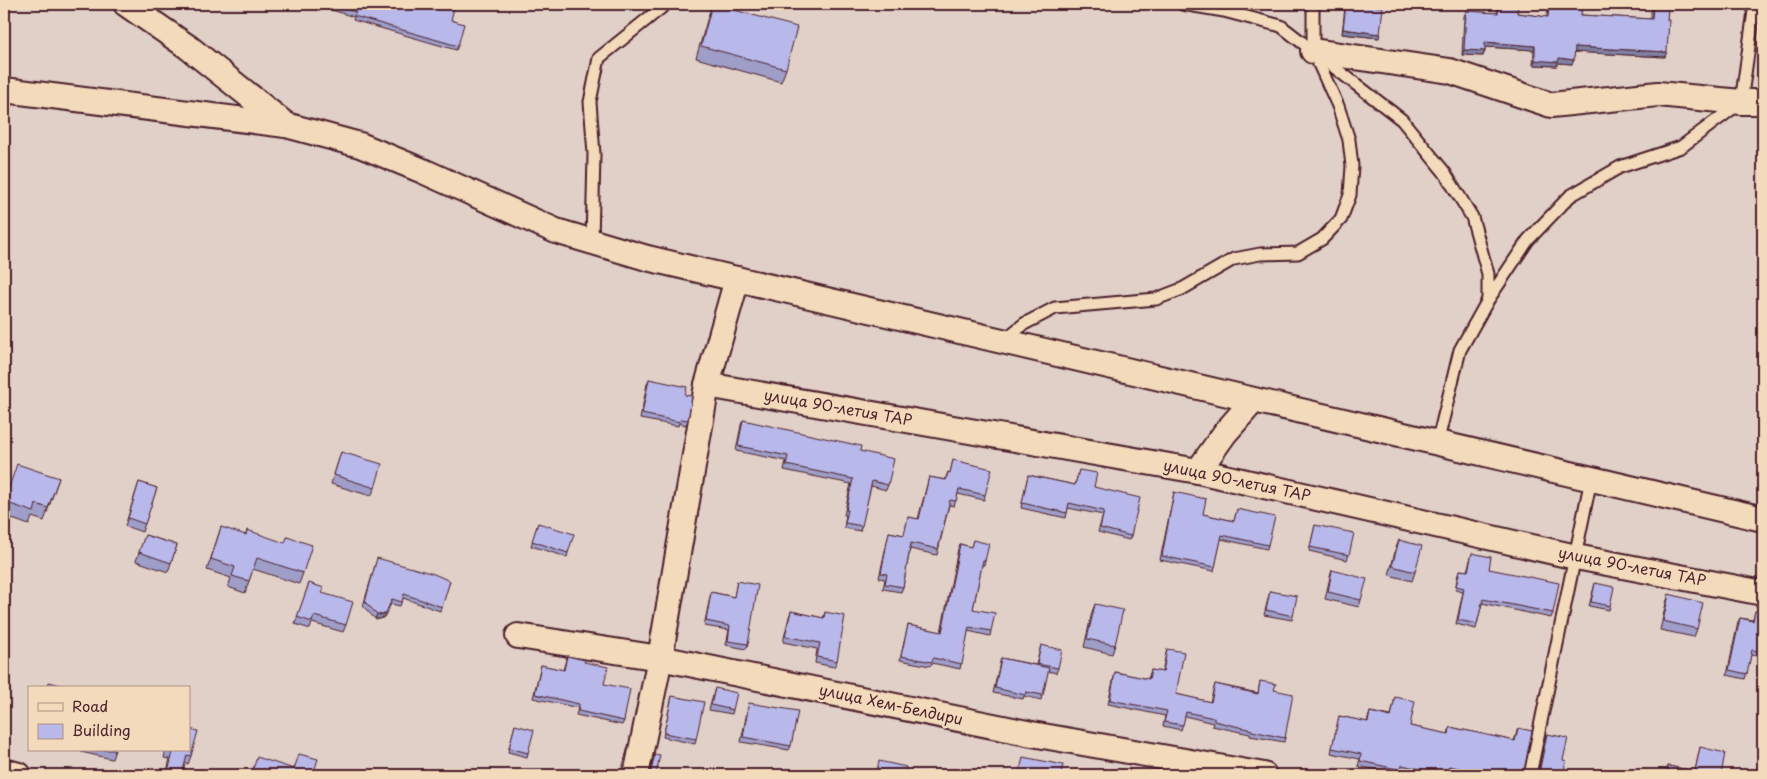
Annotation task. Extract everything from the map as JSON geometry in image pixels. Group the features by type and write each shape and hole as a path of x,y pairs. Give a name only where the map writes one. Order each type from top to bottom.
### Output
{"street":[{"path":"126,4 188,47 286,125"},
{"path":"1313,51 1450,71 1551,105 1658,94 1752,102"},
{"path":"4,90 286,125 360,145 556,231 647,258 1763,519"},
{"path":"636,775 660,658 707,385 737,279"},
{"name":"улица 90-летия ТАР","path":"707,385 1198,471 1576,557 1763,593"},
{"path":"1198,471 1224,433 1253,401"},
{"name":"улица Хем-Белдири","path":"518,636 660,658 1032,734 1264,775"},
{"path":"4,770 19,775"}],"lane":[{"path":"592,243 594,154 590,102 599,58 666,4"},
{"path":"1182,4 1224,11 1281,26 1402,120 1445,173 1472,218 1488,274 1488,300"},
{"path":"1002,342 1024,324 1055,308 1156,299 1182,289 1234,259 1260,254 1298,253 1322,239 1341,219 1350,195 1352,166 1349,140 1338,106 1313,51 1313,4"},
{"path":"1437,444 1460,350 1488,300 1528,240 1570,196 1620,167 1681,147 1752,102 1755,4"},
{"path":"1530,775 1592,480"}],"building":[{"path":"327,4 455,4 451,20 464,24 458,46 354,16 356,12"},
{"path":"712,4 797,27 786,69 701,46"},
{"path":"1346,4 1383,7 1380,34 1343,29"},
{"path":"1499,4 1518,4 1517,13 1548,17 1549,4 1582,4 1581,15 1652,19 1653,7 1668,8 1667,52 1575,47 1574,60 1559,58 1558,62 1535,60 1535,46 1485,42 1485,51 1464,50 1466,11 1498,13"},
{"path":"649,379 687,387 685,395 692,396 688,420 681,419 680,422 642,414"},
{"path":"743,420 861,446 860,451 894,459 888,485 872,481 862,526 845,523 853,479 786,465 788,456 738,446"},
{"path":"341,452 382,464 375,488 334,475"},
{"path":"953,460 992,469 985,495 959,489 956,501 950,500 938,549 911,543 903,587 885,584 887,574 881,573 889,532 904,535 908,517 919,519 929,477 946,480"},
{"path":"17,464 59,478 48,508 36,504 34,512 4,502"},
{"path":"1079,470 1097,473 1094,487 1140,498 1131,536 1100,528 1104,511 1069,503 1067,513 1022,503 1028,475 1075,485"},
{"path":"139,482 157,488 145,524 128,518"},
{"path":"1174,492 1206,499 1203,514 1234,521 1237,509 1275,517 1268,545 1222,535 1215,567 1162,556"},
{"path":"538,523 574,534 568,553 532,541"},
{"path":"1315,525 1354,533 1349,555 1310,547"},
{"path":"221,527 246,535 247,530 285,543 287,537 312,545 303,573 257,558 249,581 232,576 235,567 211,559"},
{"path":"145,535 177,545 171,563 139,552"},
{"path":"973,540 989,544 985,561 983,560 973,609 995,613 991,631 969,627 962,664 933,658 932,662 901,656 908,625 942,632 960,544 971,547"},
{"path":"1399,540 1422,546 1415,572 1392,566"},
{"path":"1472,553 1491,557 1489,569 1559,583 1553,613 1483,599 1477,624 1458,620 1464,588 1456,586 1460,570 1468,571"},
{"path":"377,558 434,574 450,581 442,607 404,594 402,602 392,599 386,613 382,615 377,614 365,602"},
{"path":"1332,570 1367,579 1361,600 1328,592"},
{"path":"737,581 758,585 748,644 728,641 730,626 706,621 711,592 734,597"},
{"path":"309,583 324,588 322,593 353,602 346,625 314,616 312,622 297,617"},
{"path":"1595,583 1614,587 1610,606 1591,602"},
{"path":"1270,591 1297,596 1293,616 1266,610"},
{"path":"1669,594 1703,603 1697,629 1663,621"},
{"path":"1095,604 1123,610 1115,645 1087,639"},
{"path":"791,611 824,618 825,612 845,616 837,661 817,657 820,643 785,636"},
{"path":"1755,611 1763,612 1763,652 1752,650 1747,674 1729,670 1740,618 1753,621"},
{"path":"1041,645 1062,650 1058,668 1037,664"},
{"path":"1167,649 1184,652 1176,694 1211,702 1215,684 1258,694 1260,681 1276,684 1274,690 1293,694 1285,738 1252,731 1214,721 1214,718 1186,712 1183,725 1164,722 1167,711 1110,700 1115,672 1149,679 1151,670 1163,672"},
{"path":"567,656 608,667 604,684 630,689 624,721 578,711 579,704 535,694 541,665 564,670"},
{"path":"1001,658 1049,668 1043,695 1026,692 1025,695 995,688"},
{"path":"49,682 64,686 48,686"},
{"path":"4,688 10,690 4,708"},
{"path":"715,688 737,693 733,710 711,705"},
{"path":"672,696 704,702 696,739 664,733"},
{"path":"1395,697 1415,701 1410,726 1449,734 1450,727 1515,741 1518,728 1532,731 1524,770 1526,775 1491,775 1449,766 1447,775 1402,765 1401,770 1360,761 1361,754 1332,748 1339,716 1368,722 1370,712 1391,717"},
{"path":"749,703 798,711 791,746 743,737"},
{"path":"515,725 534,730 528,753 509,748"},
{"path":"190,729 198,731 191,756 187,755 182,775 168,772 173,752 190,752"},
{"path":"1547,734 1568,738 1563,760 1566,761 1563,775 1537,775"},
{"path":"628,747 624,770 622,770"},
{"path":"1700,747 1725,753 1721,775 1666,775 1668,766 1695,771"},
{"path":"299,754 318,759 313,775 251,775 257,757 294,769"},
{"path":"655,754 660,755 656,775 650,775"},
{"path":"1023,757 1063,765 1061,773 1072,775 1019,775"},
{"path":"879,761 906,767 904,775 876,775"},
{"path":"952,769 973,773 976,775 951,775"}]}
